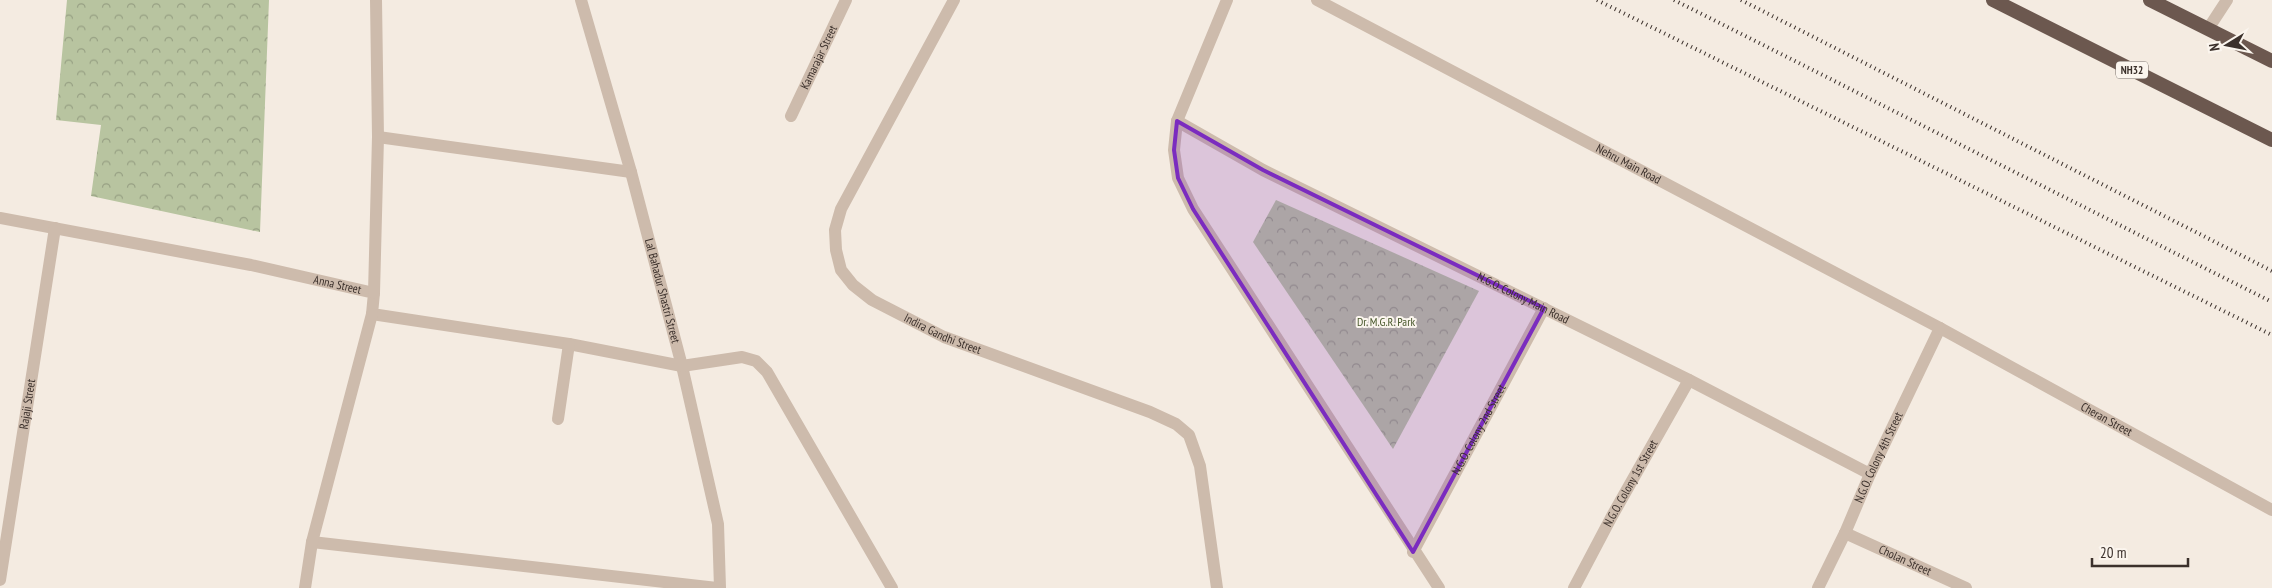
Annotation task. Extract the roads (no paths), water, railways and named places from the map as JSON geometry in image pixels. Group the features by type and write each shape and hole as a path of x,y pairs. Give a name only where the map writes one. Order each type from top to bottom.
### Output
{"highway":[{"name":"NH32","path":"1993,0 2272,140"},
{"path":"2150,0 2272,61"}],"street":[{"path":"374,293 378,137 376,0"},
{"name":"Lal Bahadur Shastri Street","path":"581,0 631,172 682,366 718,524 719,588"},
{"name":"Kamarajar Street","path":"791,116 846,0"},
{"name":"Indira Gandhi Street","path":"954,0 841,209 835,230 836,250 842,270 853,285 872,300 944,337 1150,412 1176,424 1189,434 1200,466 1217,588"},
{"path":"1227,0 1177,122 1174,150 1178,178 1193,209 1439,588"},
{"name":"Nehru Main Road","path":"1317,0 1940,328"},
{"path":"2208,29 2227,0"},
{"name":"N.G.O. Colony Main Road","path":"1177,122 1263,170 1689,380 1870,474"},
{"path":"378,137 631,172"},
{"name":"Anna Street","path":"0,218 251,265 374,293 372,314 312,542 305,588"},
{"name":"Rajaji Street","path":"0,580 55,228"},
{"name":"N.G.O. Colony 2nd Street","path":"1414,552 1544,308"},
{"path":"372,314 569,344 682,366 742,357 756,361 767,372 892,588"},
{"name":"N.G.O. Colony 4th Street","path":"1818,588 1940,328"},
{"name":"Cheran Street","path":"1940,328 2272,510"},
{"path":"558,419 569,344"},
{"name":"N.G.O. Colony 1st Street","path":"1574,588 1612,516 1689,380"},
{"name":"Cholan Street","path":"1845,532 1966,588"},
{"path":"312,542 719,588"}],"railway":[{"path":"1597,0 2272,335"},
{"path":"1674,0 2272,302"},
{"path":"1741,0 2272,271"}],"park label":[{"name":"Dr. M.G.R. Park","path":"1386,322"}]}
